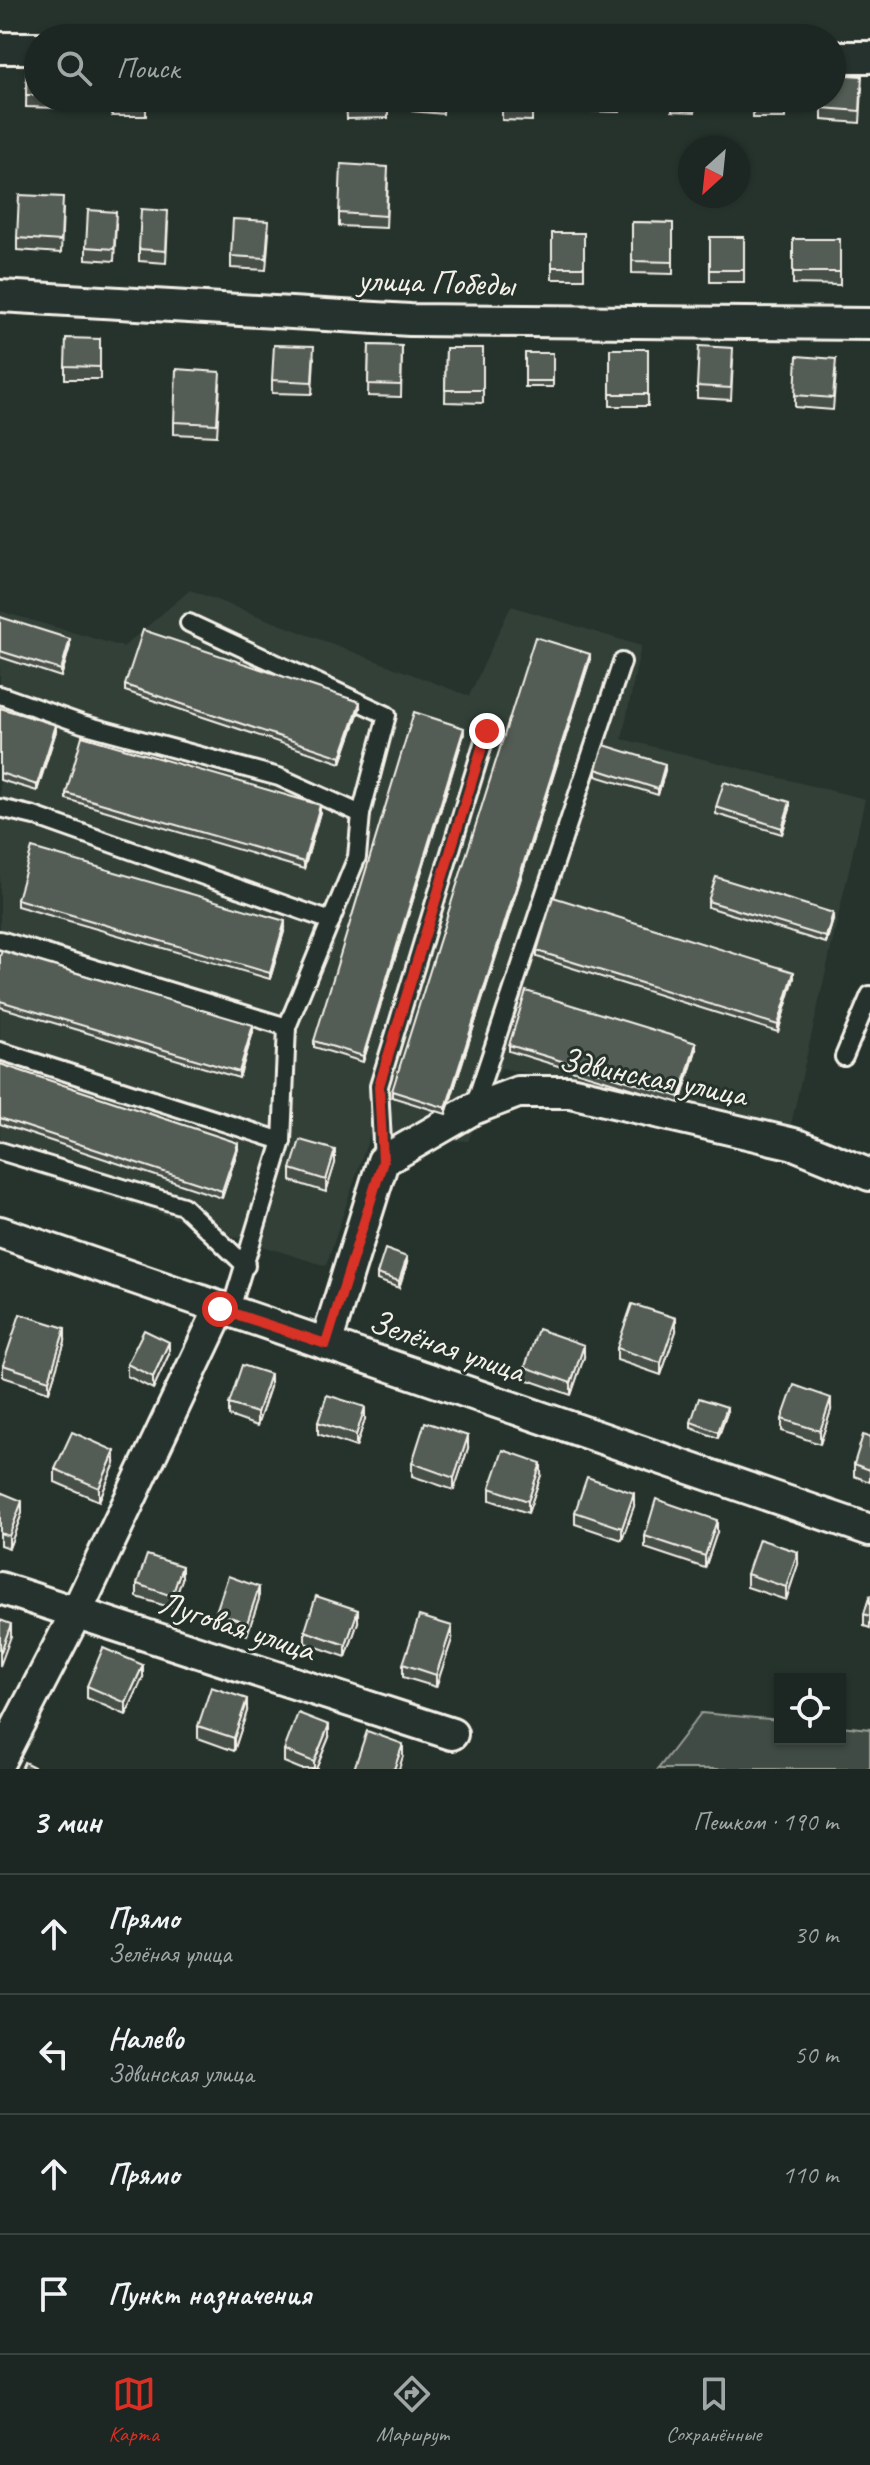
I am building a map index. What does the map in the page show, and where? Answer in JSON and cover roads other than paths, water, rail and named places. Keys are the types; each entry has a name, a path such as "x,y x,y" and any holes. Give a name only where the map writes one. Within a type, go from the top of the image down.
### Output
{"street":[{"path":"0,48 24,48"},
{"path":"846,57 870,57"},
{"name":"улица Победы","path":"0,296 410,320 870,324"},
{"name":"Здвинская улица","path":"383,1161 473,1109 518,1092 570,1092 794,1144 870,1175"},
{"path":"326,1344 383,1161"},
{"name":"Зелёная улица","path":"0,1232 870,1530"},
{"path":"0,1760 225,1311"},
{"name":"Луговая улица","path":"0,1588 452,1734"}],"lane":[{"path":"189,623 387,715 361,814 357,857 287,1027 282,1141 246,1266 225,1311"},
{"path":"473,1109 622,662"},
{"path":"0,695 82,724 279,777 361,814"},
{"path":"383,1161 379,1086 487,731"},
{"path":"0,808 34,816 331,921"},
{"path":"0,940 287,1027"},
{"path":"844,1057 870,995"},
{"path":"0,1051 282,1141"},
{"path":"0,1151 183,1206 246,1266"}]}
